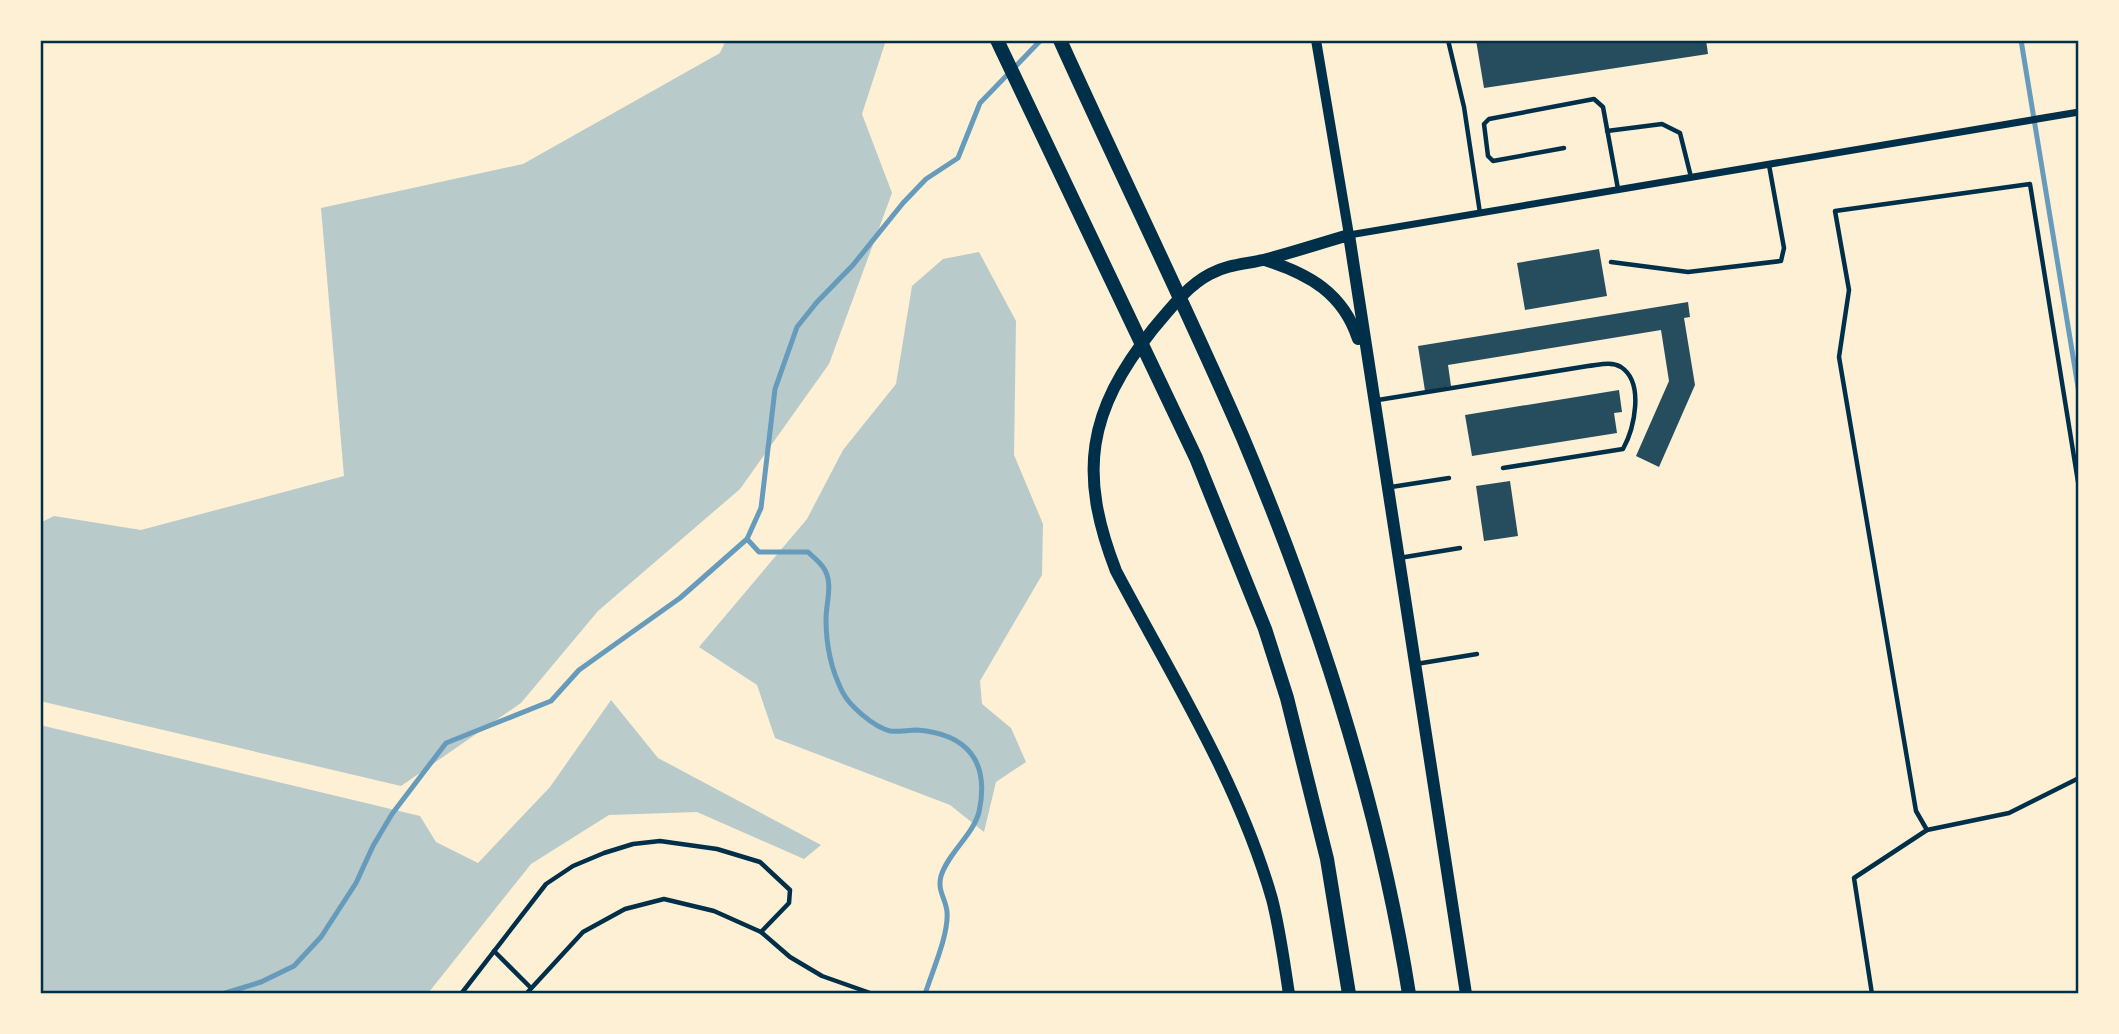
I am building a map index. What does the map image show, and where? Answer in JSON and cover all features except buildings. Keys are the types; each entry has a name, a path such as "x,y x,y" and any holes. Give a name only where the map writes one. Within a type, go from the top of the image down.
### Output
{"highway":[{"path":"997,40 1196,458 1242,570 1287,698 1327,859 1349,994"},
{"path":"1062,40 1078,81 1242,438 1304,595 1339,699 1383,867 1409,994"}],"main road":[{"path":"1289,994 1272,900 1252,840 1228,784 1116,571 1103,537 1092,477 1102,417 1112,388 1129,360 1190,287 1230,266 1264,260 1349,235 1466,994"},
{"path":"1264,260 1309,277 1337,299 1353,324 1368,369"}],"street":[{"path":"1316,40 1349,235 2079,112"}],"lane":[{"path":"1448,40 1464,107 1480,213"},
{"path":"1564,148 1493,161 1488,156 1484,124 1489,119 1594,99 1603,107 1618,190"},
{"path":"1607,131 1662,124 1680,133 1691,177"},
{"path":"1611,262 1688,272 1781,261 1784,248 1769,164"},
{"path":"1927,830 1916,811 1839,357 1849,290 1835,211 2030,184 2079,488"},
{"path":"1373,401 1588,366 1608,364 1622,368 1632,382 1635,402 1623,449 1503,468"},
{"path":"1387,487 1449,478"},
{"path":"1398,558 1460,548"},
{"path":"1415,664 1477,654"},
{"path":"1872,994 1854,878 1927,830 2009,813 2079,778"},
{"path":"461,994 546,884 573,866 633,844 660,841 686,843 746,856 760,862 790,890 789,903 761,932"},
{"path":"525,994 583,932 625,909 664,899 714,911 761,932 790,957 822,976 873,994"},
{"path":"494,951 531,986"}],"shaded area":[{"path":"726,40 886,40 862,114 892,193 829,364 740,489 598,611 521,703 401,786 40,701 40,523 54,516 141,530 344,476 321,208 523,164 720,53"},
{"path":"979,252 1016,321 1014,455 1043,524 1042,575 980,681 982,704 1011,728 1026,762 996,782 984,832 950,805 775,738 757,685 699,647 807,519 843,450 896,384 912,286 943,259"},
{"path":"611,700 658,758 821,845 804,859 697,812 609,815 531,864 429,992 40,994 40,725 420,816 436,842 478,863 550,787"}],"waterway":[{"path":"222,994 261,982 294,966 321,937 356,883 392,814 446,743 551,701 579,670 680,598 747,539 761,508 775,389 797,327 853,265 903,203 926,179 958,158 980,103 1041,40"},
{"path":"2021,40 2079,393"},
{"path":"747,539 759,552 808,552 823,567 829,586 826,619 830,656 842,691 856,709 870,721 890,731 917,730 949,737 971,753 977,765 982,794 979,812 972,828 941,876 940,886 947,921 943,942 925,994"}]}
